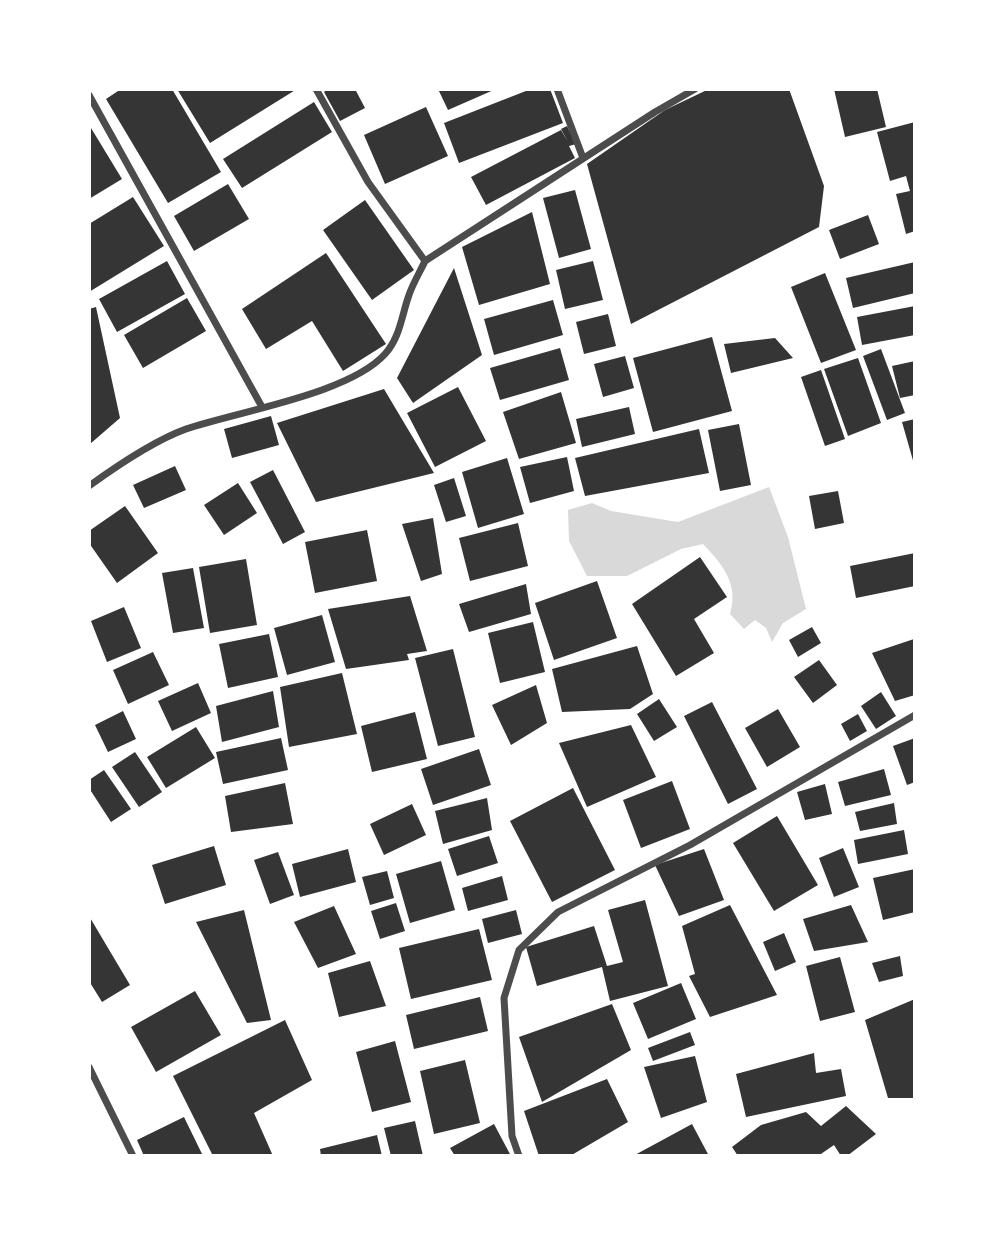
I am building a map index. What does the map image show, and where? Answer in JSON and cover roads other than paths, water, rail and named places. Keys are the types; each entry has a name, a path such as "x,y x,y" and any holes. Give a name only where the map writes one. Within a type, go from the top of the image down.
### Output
{"street":[{"path":"316,89 368,182 425,261"},
{"path":"557,89 583,159"},
{"path":"89,486 112,469 183,430 311,392 367,370 387,353 425,261 695,89"},
{"path":"89,95 262,407"},
{"path":"519,1156 512,1136 504,998 519,950 558,912 690,845 915,715"},
{"path":"89,1067 133,1156"}]}
